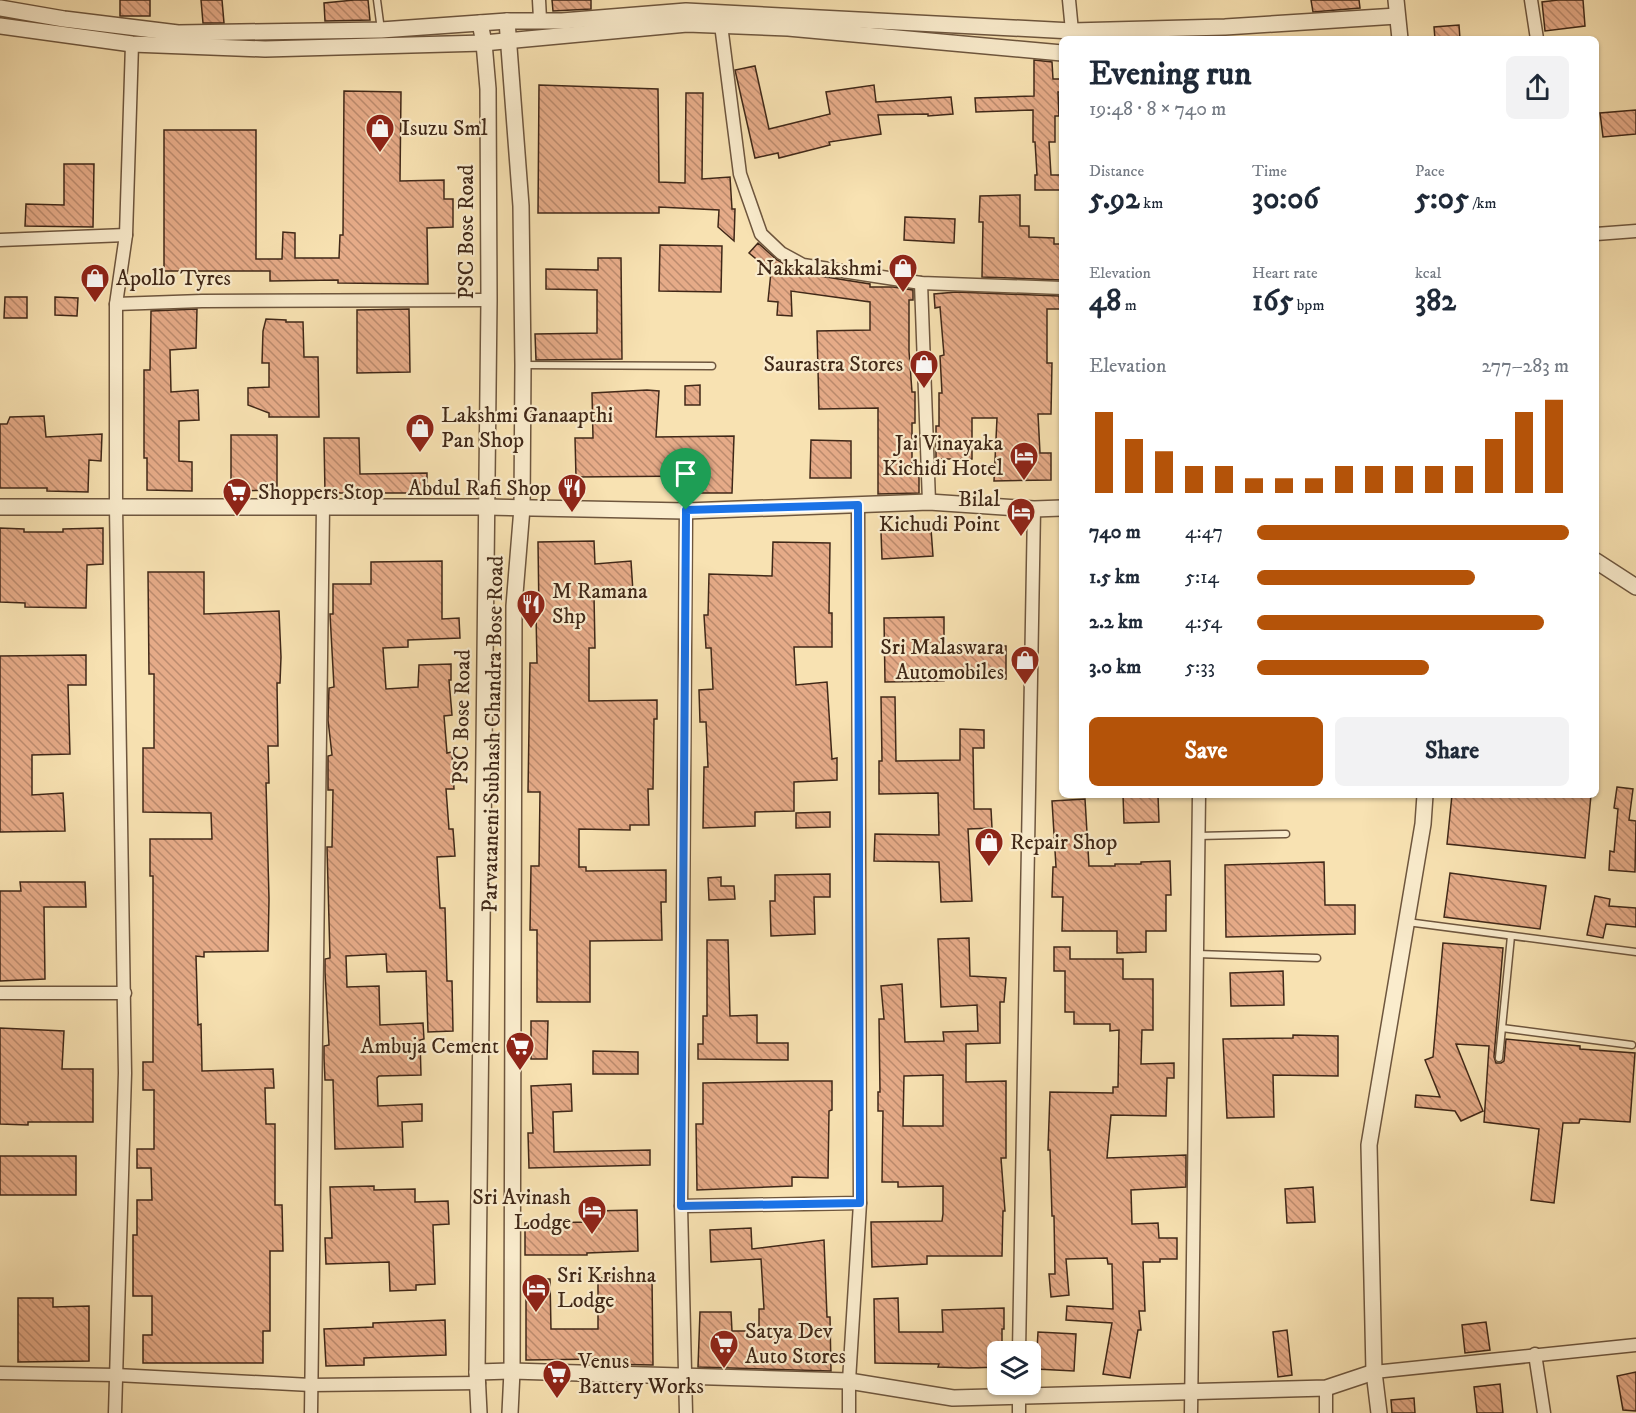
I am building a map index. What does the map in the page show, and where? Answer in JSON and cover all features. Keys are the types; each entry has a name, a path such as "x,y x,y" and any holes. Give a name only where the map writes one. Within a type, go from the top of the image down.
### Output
{"street":[{"path":"539,0 540,20"},
{"path":"1069,0 1072,31"},
{"path":"1531,0 1537,36"},
{"path":"0,26 132,44 265,49 382,38 480,23 562,21 685,5 720,19 788,28 1059,53"},
{"path":"0,8 64,19 178,33 484,43 720,19 1072,31 1225,27 1396,8 1399,36"},
{"path":"720,19 740,174 761,234 781,253 803,265 921,283 1059,288"},
{"name":"Parvataneni Subhash Chandra Bose Road","path":"507,21 521,206 523,365 522,508 514,606 510,1413"},
{"name":"PSC Bose Road","path":"479,1413 489,300 488,89 480,23"},
{"path":"115,1413 125,1073 116,507 116,304 126,235 132,44"},
{"path":"1599,234 1636,231"},
{"path":"0,240 126,235"},
{"path":"921,283 929,502"},
{"path":"116,304 202,301 489,300"},
{"path":"0,507 487,507 686,510 929,502 1034,509 1059,508"},
{"path":"849,1413 860,1203 858,505"},
{"path":"311,1413 323,507"},
{"path":"1019,1341 1034,509"},
{"path":"686,510 681,1206 686,1413"},
{"path":"1599,563 1636,587"},
{"path":"1191,1413 1199,798"},
{"path":"1379,1413 1374,1372 1369,1145 1423,824 1425,798"},
{"path":"0,993 125,993"},
{"path":"681,1206 860,1203"},
{"path":"1041,1390 1326,1388 1374,1372 1636,1345"},
{"path":"1535,1354 1544,1413"},
{"path":"0,1373 116,1375 311,1385 478,1378 512,1371 849,1381 953,1398 987,1394"},
{"path":"1326,1388 1326,1413"},
{"path":"1018,1395 1019,1413"}],"lane":[{"path":"377,0 382,38"},
{"path":"523,365 712,366"},
{"path":"1197,836 1286,834"},
{"path":"1406,922 1636,952"},
{"path":"1499,1058 1511,936"},
{"path":"1196,954 1317,958"},
{"path":"1502,1028 1632,1045"}],"building":[{"path":"120,0 150,0 150,16 120,16"},
{"path":"201,0 222,0 224,23 203,23"},
{"path":"368,0 370,20 325,21 324,3"},
{"path":"552,0 591,0 591,9 553,11"},
{"path":"1311,0 1359,0 1360,8 1313,12"},
{"path":"1583,0 1585,26 1545,31 1542,2"},
{"path":"1459,25 1460,36 1435,36 1434,27"},
{"path":"1034,60 1052,62 1053,79 1059,79 1059,116 1055,116 1055,142 1049,142 1051,175 1059,175 1059,190 1035,190 1035,175 1037,175 1035,142 1033,142 1033,110 976,112 975,98 1034,96"},
{"path":"755,66 769,129 830,114 826,92 874,85 876,102 951,97 953,114 878,115 881,134 829,142 830,145 779,158 778,153 755,158 735,70"},
{"path":"539,85 658,89 659,182 685,183 686,93 703,93 702,179 730,177 732,209 735,209 734,241 718,227 719,210 659,207 659,213 538,213"},
{"path":"344,91 401,92 400,181 444,180 444,199 453,199 453,227 427,228 428,284 338,283 338,280 270,281 270,271 164,271 164,130 256,130 256,259 282,259 283,232 295,233 295,258 339,258 340,235 343,235"},
{"path":"1636,110 1636,134 1603,137 1600,113"},
{"path":"64,164 94,164 93,227 25,226 26,204 64,205"},
{"path":"1020,195 1020,226 1029,226 1029,237 1054,238 1054,244 1059,244 1059,280 982,277 983,222 979,222 980,196"},
{"path":"905,217 955,219 954,243 904,240"},
{"path":"758,243 777,260 801,273 870,284 870,287 913,290 913,300 909,300 909,351 912,392 915,392 912,464 919,464 919,493 878,494 878,408 819,409 817,331 870,330 870,302 791,291 792,316 777,315 778,302 768,301 771,272 759,265 761,263 749,253"},
{"path":"660,245 722,246 721,292 659,291"},
{"path":"598,258 621,258 622,359 536,360 535,334 597,333 597,290 546,289 546,269 598,270"},
{"path":"956,292 1059,296 1059,309 1047,309 1047,363 1052,363 1051,414 1038,414 1040,453 1051,453 1051,480 994,481 997,418 972,418 972,459 936,459 939,393 942,393 940,356 944,355 940,307 935,308 934,294"},
{"path":"5,297 27,297 27,318 4,318"},
{"path":"55,297 78,298 77,316 55,315"},
{"path":"197,309 196,348 170,350 171,392 198,390 199,420 179,421 179,461 192,462 192,491 147,490 147,458 144,458 144,370 150,370 151,311"},
{"path":"409,309 410,372 357,373 357,310"},
{"path":"266,319 303,322 304,357 318,357 319,417 269,417 269,413 248,405 248,388 269,387 269,363 262,363 263,331"},
{"path":"700,385 700,405 685,405 685,386"},
{"path":"659,391 656,437 734,436 732,493 693,493 694,476 576,477 575,438 593,438 592,393"},
{"path":"44,416 46,437 102,434 101,461 89,460 88,492 47,491 47,488 0,488 0,424 7,424 10,417"},
{"path":"231,435 277,435 277,490 231,491"},
{"path":"324,438 359,438 360,474 427,473 427,493 325,493"},
{"path":"811,440 851,441 851,478 810,478"},
{"path":"0,528 24,529 24,532 63,532 63,529 103,528 103,564 87,565 86,608 25,607 25,603 0,602"},
{"path":"931,529 933,556 882,559 881,532"},
{"path":"594,541 595,564 631,561 633,592 594,595 595,648 589,648 589,701 657,700 657,719 654,719 653,789 648,789 649,825 630,825 630,830 579,829 579,867 586,867 586,871 666,870 666,902 661,902 662,940 590,941 590,1002 537,1002 537,930 530,930 531,866 539,866 540,792 528,792 530,663 537,663 536,614 539,614 538,542"},
{"path":"773,542 830,543 829,613 832,613 832,647 794,647 796,685 827,682 832,759 837,758 837,780 794,782 794,811 755,812 755,826 703,828 704,767 708,767 706,722 700,722 699,690 713,689 711,648 706,648 704,615 708,615 709,574 772,576"},
{"path":"442,561 442,619 459,618 460,638 408,640 408,647 383,648 386,689 418,687 419,665 451,664 451,680 449,680 452,715 444,716 447,753 452,752 454,789 446,789 449,829 453,829 455,856 437,857 440,908 445,908 447,981 452,981 453,1031 428,1032 426,971 387,972 386,954 346,956 347,987 379,986 380,1025 423,1023 424,1039 420,1040 421,1075 379,1076 377,1078 378,1106 422,1104 422,1121 402,1122 403,1147 335,1149 333,1080 325,1080 324,1058 324,1046 329,1045 325,959 330,958 327,847 332,847 333,790 328,790 328,756 332,755 328,720 329,688 334,687 330,614 333,614 333,584 371,584 371,562"},
{"path":"148,572 204,572 204,614 279,611 281,657 280,683 277,683 278,746 268,746 269,783 266,783 268,951 204,952 204,957 196,956 202,1071 273,1069 274,1088 265,1088 266,1124 275,1124 275,1205 282,1205 283,1251 270,1251 270,1331 263,1331 263,1363 143,1363 143,1335 152,1335 152,1296 133,1296 133,1235 137,1235 137,1200 152,1200 151,1168 137,1168 137,1149 154,1149 154,1090 143,1090 143,1062 153,1062 153,876 150,876 150,839 212,839 211,813 143,812 143,748 154,748 154,674 149,674"},
{"path":"944,617 944,646 1006,646 1006,679 944,678 944,681 885,682 884,618"},
{"path":"86,655 86,685 68,685 70,754 32,755 32,795 63,793 65,831 0,832 0,656"},
{"path":"881,697 895,697 896,761 960,760 960,729 984,730 984,748 973,748 974,809 991,809 992,828 968,829 972,901 941,902 939,862 874,861 875,834 939,835 938,793 879,794 879,761 882,761"},
{"path":"1617,787 1633,789 1629,820 1636,821 1635,872 1609,870 1610,851 1614,852 1618,809 1614,808"},
{"path":"1123,798 1158,798 1159,822 1124,823"},
{"path":"1452,798 1591,798 1585,858 1447,844"},
{"path":"1085,799 1089,866 1170,861 1171,895 1166,895 1166,931 1146,931 1146,952 1117,953 1117,931 1062,931 1063,897 1052,897 1053,867 1056,867 1052,801"},
{"path":"830,812 830,827 796,828 796,813"},
{"path":"1324,862 1325,905 1355,905 1355,934 1226,937 1225,865"},
{"path":"1450,873 1546,886 1540,929 1444,917"},
{"path":"830,874 830,897 814,897 815,934 771,936 770,901 775,901 775,875"},
{"path":"721,877 721,886 734,886 735,899 709,900 708,878"},
{"path":"20,882 85,882 86,907 44,907 45,979 0,981 0,891 21,891"},
{"path":"1595,896 1610,899 1609,906 1636,908 1636,927 1606,924 1603,938 1587,935"},
{"path":"969,938 970,976 1006,978 1004,1002 1000,1002 1000,1043 966,1044 966,1082 1006,1081 1006,1158 1001,1158 1005,1211 1003,1211 1002,1256 927,1256 927,1264 872,1267 871,1222 942,1221 943,1186 898,1187 898,1182 882,1182 883,1111 878,1111 879,1019 884,1019 881,986 902,984 905,1042 944,1041 943,1032 978,1031 977,1005 941,1007 938,939","holes":["943,1075 943,1126 903,1126 904,1076"]},
{"path":"707,940 728,940 730,1016 757,1015 757,1043 788,1043 788,1060 698,1059 698,1044 703,1044 703,1016 707,1016"},
{"path":"1443,943 1503,948 1494,1057 1496,1063 1504,1061 1506,1039 1580,1046 1580,1049 1635,1053 1630,1122 1580,1119 1579,1123 1563,1123 1554,1203 1531,1200 1539,1129 1484,1122 1489,1046 1456,1044 1483,1111 1461,1121 1455,1111 1415,1107 1416,1095 1440,1097 1425,1060 1433,1057"},
{"path":"1054,947 1070,947 1070,959 1123,959 1123,979 1153,979 1153,1030 1142,1030 1141,1064 1174,1063 1174,1078 1167,1078 1166,1116 1111,1115 1107,1158 1186,1155 1186,1187 1131,1190 1132,1224 1158,1223 1159,1238 1177,1238 1177,1259 1143,1262 1145,1311 1139,1311 1141,1330 1138,1330 1130,1378 1103,1374 1112,1323 1066,1320 1067,1306 1113,1309 1112,1264 1108,1264 1107,1258 1066,1259 1069,1295 1051,1297 1049,1274 1055,1274 1054,1216 1052,1216 1050,1150 1048,1150 1050,1092 1113,1093 1113,1087 1118,1087 1119,1030 1110,1031 1110,1024 1074,1024 1074,1012 1065,1012 1065,971 1054,971"},
{"path":"1283,971 1284,1005 1231,1006 1230,973"},
{"path":"531,1021 548,1021 547,1059 531,1059"},
{"path":"0,1028 64,1031 62,1069 93,1069 93,1122 0,1124"},
{"path":"1293,1035 1338,1036 1338,1076 1273,1075 1274,1117 1227,1118 1223,1039 1293,1038"},
{"path":"593,1051 638,1052 638,1074 593,1074"},
{"path":"832,1081 828,1178 792,1177 792,1186 697,1190 696,1124 703,1124 703,1083"},
{"path":"571,1084 572,1111 553,1112 554,1152 650,1150 650,1165 529,1168 528,1133 533,1133 531,1086"},
{"path":"0,1156 76,1156 76,1195 0,1195"},
{"path":"374,1186 374,1190 415,1189 415,1202 448,1201 449,1224 433,1225 435,1284 416,1285 416,1290 390,1291 389,1262 326,1264 325,1238 332,1238 330,1187"},
{"path":"1313,1187 1315,1222 1287,1223 1285,1189"},
{"path":"637,1210 638,1251 587,1253 587,1255 525,1255 525,1223 594,1222 594,1211"},
{"path":"751,1228 752,1249 824,1240 827,1317 830,1317 831,1371 698,1367 700,1312 731,1312 732,1331 759,1331 759,1309 764,1309 761,1259 711,1262 710,1230"},
{"path":"652,1277 653,1365 601,1364 601,1359 526,1360 526,1279 550,1279 551,1329 598,1329 598,1278"},
{"path":"18,1298 53,1298 53,1307 89,1306 89,1361 18,1362"},
{"path":"898,1298 899,1332 943,1332 942,1310 1004,1308 1002,1341 987,1341 987,1367 875,1363 874,1299"},
{"path":"445,1320 446,1355 364,1358 364,1365 326,1366 324,1329 373,1327 373,1323"},
{"path":"1486,1322 1490,1350 1465,1353 1462,1325"},
{"path":"1287,1330 1292,1375 1278,1377 1273,1332"},
{"path":"1038,1332 1076,1334 1074,1371 1041,1369 1041,1341 1038,1341"},
{"path":"1636,1372 1636,1411 1623,1410 1617,1376"},
{"path":"1500,1384 1503,1413 1477,1413 1474,1387"},
{"path":"1414,1398 1415,1413 1392,1413 1391,1400"}],"place":[{"name":"Isuzu Sml","path":"380,154"},
{"name":"Nakkalakshmi","path":"903,294"},
{"name":"Apollo Tyres","path":"95,304"},
{"name":"Saurastra Stores","path":"924,390"},
{"name":"Lakshmi Ganaapthi Pan Shop","path":"420,454"},
{"name":"Jai Vinayaka Kichidi Hotel","path":"1024,482"},
{"name":"Abdul Rafi Shop","path":"572,514"},
{"name":"Shoppers Stop","path":"237,518"},
{"name":"Bilal Kichudi Point","path":"1021,538"},
{"name":"M Ramana Shp","path":"531,630"},
{"name":"Sri Malaswara Automobiles","path":"1025,686"},
{"name":"Repair Shop","path":"989,868"},
{"name":"Ambuja Cement","path":"520,1072"},
{"name":"Sri Avinash Lodge","path":"592,1236"},
{"name":"Sri Krishna Lodge","path":"536,1314"},
{"name":"Satya Dev Auto Stores","path":"724,1370"},
{"name":"Venus Battery Works","path":"557,1400"}],"route":[{"path":"858,505 860,1203 681,1206 686,510 858,505"}]}
